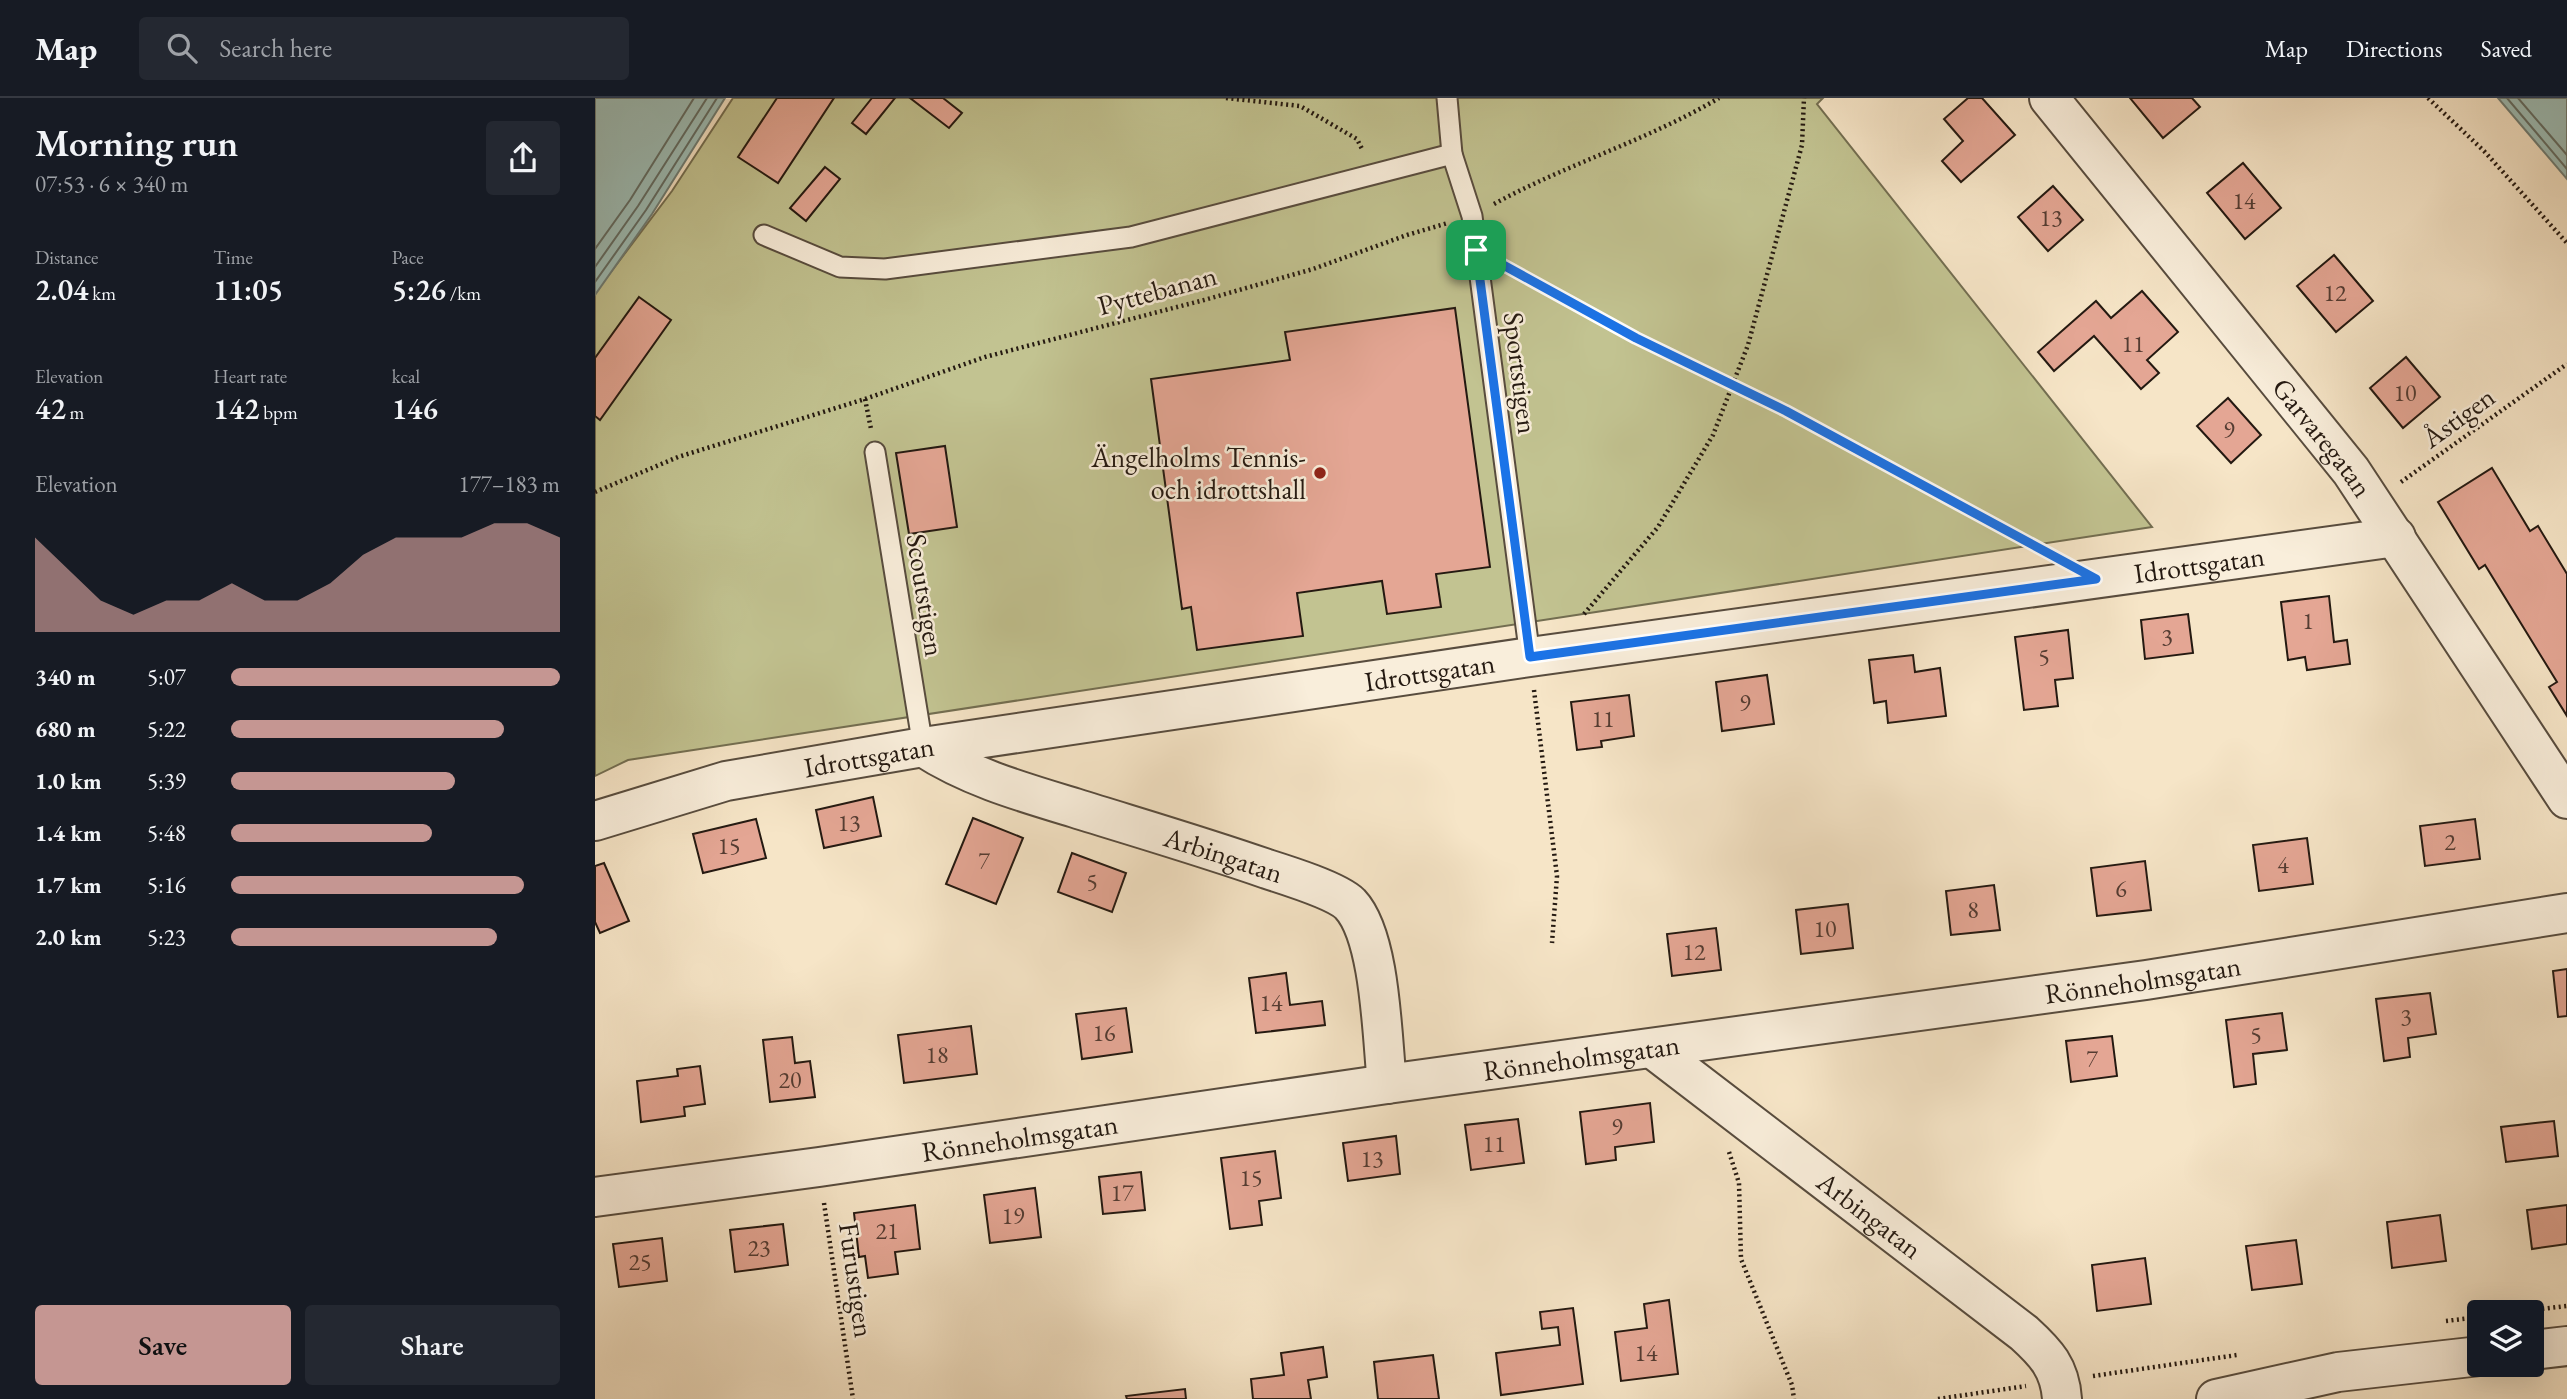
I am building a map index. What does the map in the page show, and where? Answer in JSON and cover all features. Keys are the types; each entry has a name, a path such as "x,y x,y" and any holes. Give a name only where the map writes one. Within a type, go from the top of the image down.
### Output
{"street":[{"name":"Garvaregatan","path":"2049,98 2351,471 2567,799"},
{"name":"Idrottsgatan","path":"595,821 726,781 923,747 1539,655 2396,537"},
{"name":"Arbingatan","path":"923,747 943,761 1002,786 1251,863 1312,884 1349,903 1367,933 1387,1084"},
{"name":"Rönneholmsgatan","path":"595,1197 2146,979 2567,913"},
{"name":"Arbingatan","path":"1653,1049 2024,1333 2046,1354 2061,1381 2062,1399"},
{"path":"2544,1349 2567,1346"},
{"path":"2200,1399 2214,1399 2338,1372 2467,1357"},
{"path":"2283,1399 2338,1372"}],"lane":[{"name":"Sportstigen","path":"1447,98 1453,154 1472,216 1539,655"},
{"path":"764,235 840,267 885,269 1131,237 1453,154"},
{"name":"Scoutstigen","path":"875,452 923,747"}],"path":[{"path":"1226,98 1300,106 1357,139 1373,174"},
{"name":"Pyttebanan","path":"595,492 678,457 865,399 985,357 1289,276 1407,234 1472,216 1521,189 1608,152 1719,98"},
{"path":"1552,943 1557,876 1539,655 1658,527 1713,435 1748,345 1802,145 1804,98"},
{"path":"2428,98 2484,151 2567,243"},
{"path":"1476,250 1636,338 1786,411 2096,579"},
{"name":"Åstigen","path":"2371,501 2427,466 2567,364"},
{"path":"1728,1149 1739,1183 1741,1259 1792,1385 1794,1399"},
{"name":"Furustigen","path":"819,1167 853,1399"},
{"path":"2544,1309 2567,1307"}],"green space":[{"path":"733,98 1823,98 1817,104 2152,527 628,760 595,776 595,293 672,191"}],"water":[{"path":"595,98 725,98 652,214 595,295"},
{"path":"2498,98 2567,98 2567,179"}],"building":[{"path":"777,98 834,98 778,183 738,157"},
{"path":"872,98 895,98 866,134 852,123"},
{"path":"910,98 943,98 962,113 949,128"},
{"path":"1968,98 1982,98 2015,135 1961,182 1942,161 1963,141 1944,119"},
{"path":"2130,98 2192,98 2200,107 2163,138"},
{"path":"2243,163 2281,208 2245,239 2207,193"},
{"path":"825,167 840,179 806,221 790,208"},
{"path":"2053,186 2083,220 2048,251 2018,217"},
{"path":"2334,255 2373,301 2336,332 2297,286"},
{"path":"2142,291 2178,332 2147,360 2159,373 2141,389 2094,336 2054,371 2038,352 2096,301 2111,318"},
{"path":"639,297 671,320 600,420 595,416 595,358"},
{"name":"Ängelholms Tennis- och idrottshall","path":"1455,308 1490,567 1436,574 1441,607 1387,614 1382,581 1297,593 1303,636 1197,650 1191,607 1182,609 1151,379 1290,360 1285,332"},
{"path":"2406,357 2440,397 2403,428 2370,388"},
{"path":"2228,398 2261,435 2231,463 2197,426"},
{"path":"945,446 957,527 909,534 896,453"},
{"path":"2492,468 2530,531 2538,526 2567,574 2567,716 2549,687 2557,682 2485,565 2479,569 2438,502"},
{"path":"2329,596 2334,642 2347,640 2350,664 2307,670 2305,657 2288,660 2281,602"},
{"path":"2188,614 2193,653 2145,659 2141,620"},
{"path":"2068,630 2073,678 2055,680 2058,706 2024,710 2015,637"},
{"path":"1913,655 1915,672 1940,668 1946,716 1888,723 1886,701 1874,703 1869,660"},
{"path":"1767,675 1774,724 1722,731 1716,682"},
{"path":"1629,695 1634,736 1601,741 1602,747 1577,750 1571,702"},
{"path":"873,797 881,836 824,848 816,810"},
{"path":"973,818 1023,838 996,904 946,884"},
{"path":"756,819 766,858 703,873 693,834"},
{"path":"2475,819 2480,859 2425,866 2420,826"},
{"path":"2307,838 2313,884 2259,891 2253,845"},
{"path":"1072,853 1126,873 1112,912 1058,892"},
{"path":"2145,861 2151,910 2097,916 2091,868"},
{"path":"604,863 629,921 600,933 595,922 595,866"},
{"path":"1994,885 2000,930 1951,935 1946,891"},
{"path":"1848,904 1853,948 1801,954 1796,910"},
{"path":"1716,928 1721,970 1672,976 1667,934"},
{"path":"2567,969 2567,1016 2558,1017 2553,971"},
{"path":"1286,973 1290,1005 1322,1001 1325,1025 1256,1033 1249,978"},
{"path":"2430,993 2436,1034 2408,1038 2410,1057 2384,1061 2376,999"},
{"path":"1126,1008 1132,1052 1082,1059 1076,1014"},
{"path":"2282,1013 2287,1050 2253,1054 2256,1084 2234,1087 2226,1020"},
{"path":"971,1026 977,1074 904,1083 898,1035"},
{"path":"2112,1036 2117,1076 2071,1082 2066,1041"},
{"path":"792,1037 795,1063 810,1061 815,1097 770,1102 763,1040"},
{"path":"700,1066 705,1104 684,1107 685,1116 641,1122 637,1081 678,1076 677,1069"},
{"path":"1650,1103 1654,1142 1615,1147 1616,1160 1586,1164 1580,1112"},
{"path":"1518,1119 1524,1163 1471,1170 1465,1125"},
{"path":"2554,1121 2558,1156 2506,1162 2501,1127"},
{"path":"1396,1136 1400,1174 1348,1181 1343,1143"},
{"path":"1275,1151 1281,1198 1259,1201 1262,1225 1230,1229 1221,1158"},
{"path":"1141,1172 1145,1210 1103,1214 1099,1177"},
{"path":"1035,1188 1041,1237 990,1243 984,1195"},
{"path":"915,1205 920,1249 895,1252 898,1274 868,1278 865,1256 859,1257 854,1213"},
{"path":"2567,1205 2567,1244 2532,1249 2527,1210"},
{"path":"2440,1215 2446,1261 2392,1268 2387,1222"},
{"path":"783,1224 788,1265 735,1272 730,1230"},
{"path":"662,1238 667,1281 619,1287 613,1244"},
{"path":"2296,1240 2302,1284 2252,1290 2246,1246"},
{"path":"2145,1258 2151,1304 2097,1311 2092,1265"},
{"path":"1669,1300 1678,1374 1621,1381 1615,1332 1647,1328 1644,1304"},
{"path":"1573,1308 1583,1384 1501,1395 1496,1353 1560,1345 1558,1327 1542,1329 1540,1312"},
{"path":"1323,1347 1327,1377 1308,1380 1311,1399 1253,1399 1251,1379 1284,1375 1281,1353"},
{"path":"1433,1355 1439,1399 1378,1399 1374,1362"},
{"path":"1185,1389 1186,1399 1127,1399 1126,1396"}],"place":[{"name":"Ängelholms Tennis- och idrottshall","path":"1320,473"}],"route":[{"path":"1476,250 1636,338 1786,411 2096,579 1530,657 1476,250"}]}
